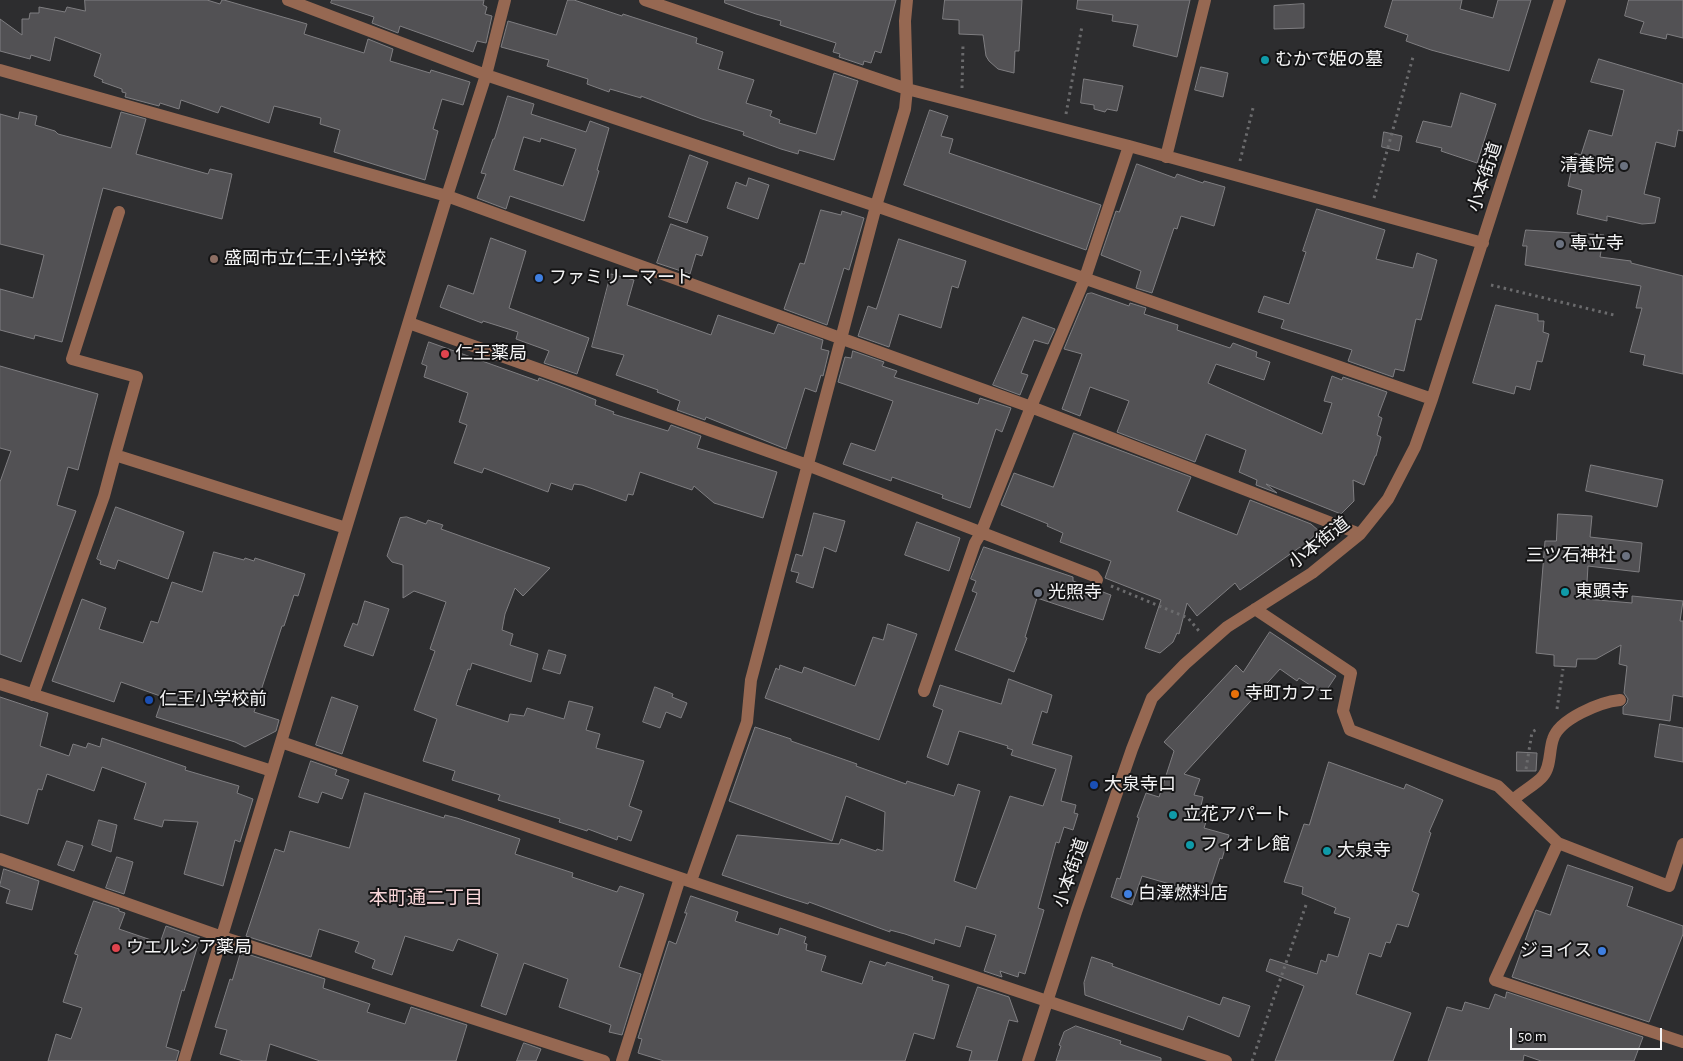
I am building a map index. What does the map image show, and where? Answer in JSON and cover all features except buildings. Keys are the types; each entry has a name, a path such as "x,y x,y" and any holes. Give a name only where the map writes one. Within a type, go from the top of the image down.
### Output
{"street":[{"path":"288,0 486,75 876,206 1432,398"},
{"path":"184,1061 447,196 486,75 505,0"},
{"path":"645,0 907,89 1129,146 1483,243"},
{"path":"622,1061 685,880 747,722 751,680 876,206 905,109 907,89 907,0"},
{"path":"1166,157 1205,0"},
{"name":"小本街道","path":"1028,1061 1132,749 1152,698 1205,645 1227,627 1312,573 1360,534 1388,499 1415,447 1483,243 1560,0"},
{"path":"0,70 447,196 1031,407 1360,534"},
{"path":"924,691 975,544 1085,278 1129,146"},
{"path":"33,695 104,496 137,377 72,358 119,212"},
{"path":"409,323 807,465 1094,576 1097,580"},
{"path":"115,455 346,528"},
{"path":"1255,609 1351,673 1344,711 1350,730 1498,786 1558,843 1669,886 1683,844"},
{"path":"0,684 272,771"},
{"path":"1513,800 1544,776 1552,741 1559,728 1577,716 1611,701 1620,700"},
{"path":"281,742 685,880 1226,1061"},
{"path":"1558,843 1495,980 1683,1042"},
{"path":"0,859 222,937 604,1061"}],"path":[{"path":"1063,129 1082,26"},
{"path":"962,103 963,44"},
{"path":"1370,213 1413,57"},
{"path":"1236,176 1254,108"},
{"path":"1491,285 1614,315"},
{"path":"1097,580 1188,618 1198,631"},
{"path":"1252,1061 1306,905"}],"place":[{"name":"むかで姫の墓","path":"1265,60"},
{"name":"清養院","path":"1624,166"},
{"name":"専立寺","path":"1560,244"},
{"name":"盛岡市立仁王小学校","path":"214,259"},
{"name":"ファミリーマート","path":"539,278"},
{"name":"仁王薬局","path":"445,354"},
{"name":"三ツ石神社","path":"1626,556"},
{"name":"東顕寺","path":"1565,592"},
{"name":"光照寺","path":"1038,593"},
{"name":"寺町カフェ","path":"1235,694"},
{"name":"仁王小学校前","path":"149,700"},
{"name":"大泉寺口","path":"1094,785"},
{"name":"立花アパート","path":"1173,815"},
{"name":"フィオレ館","path":"1190,845"},
{"name":"大泉寺","path":"1327,851"},
{"name":"白澤燃料店","path":"1128,894"},
{"name":"ウエルシア薬局","path":"116,948"},
{"name":"ジョイス","path":"1602,951"}],"district":[{"name":"本町通二丁目","path":"426,898"}]}
